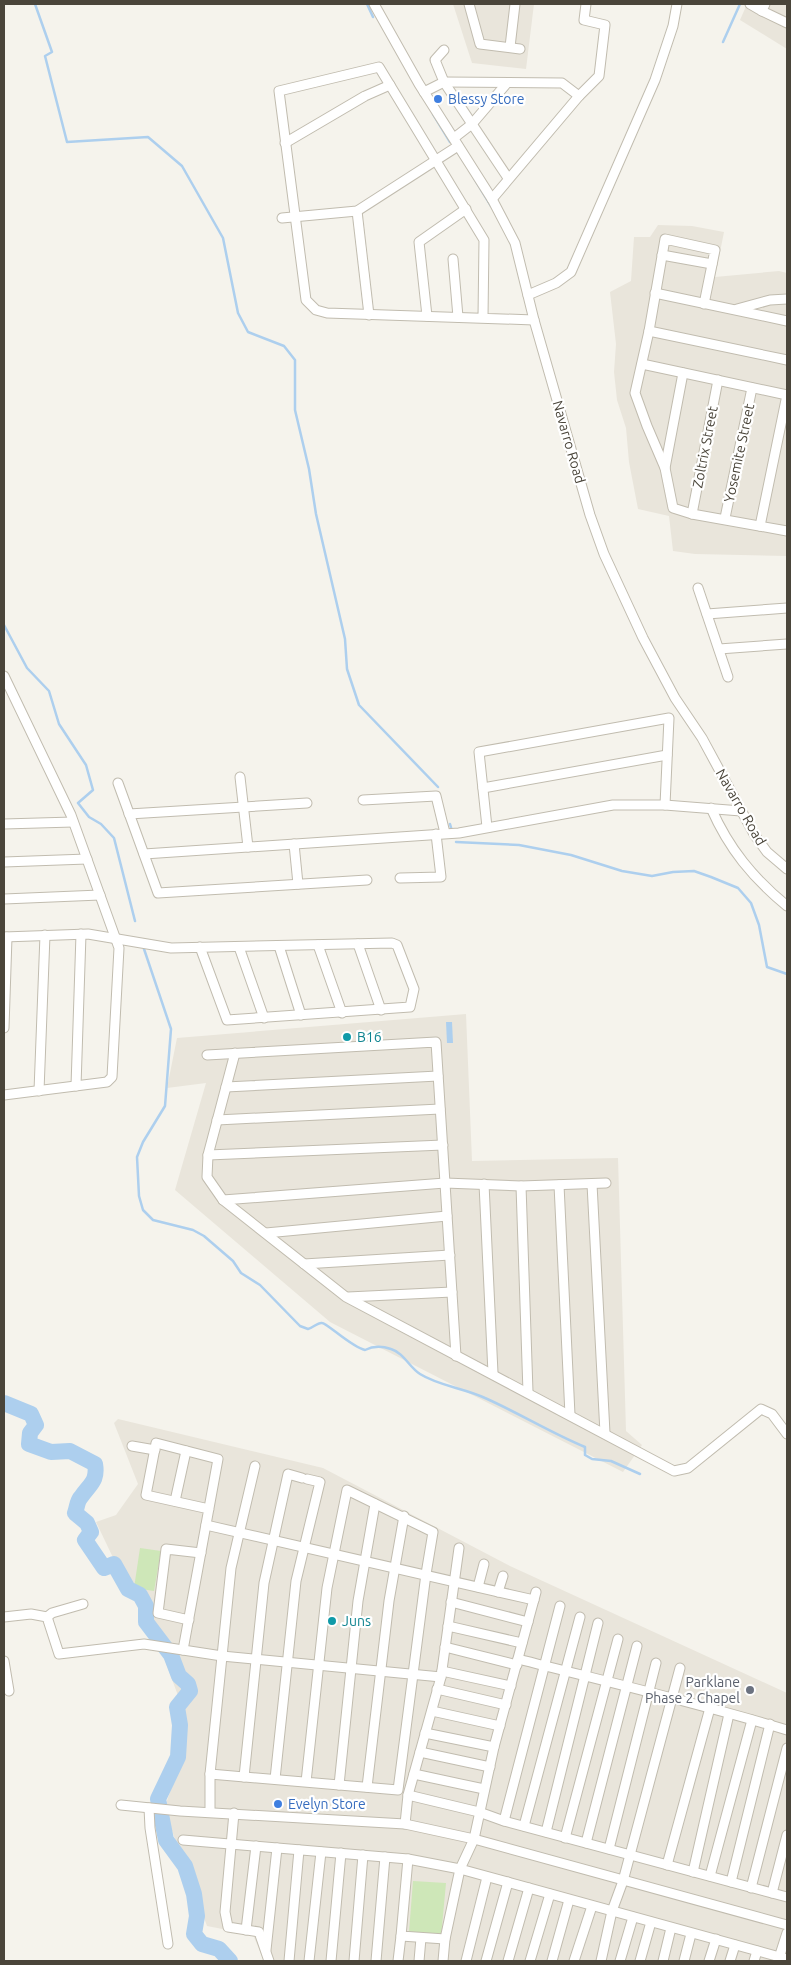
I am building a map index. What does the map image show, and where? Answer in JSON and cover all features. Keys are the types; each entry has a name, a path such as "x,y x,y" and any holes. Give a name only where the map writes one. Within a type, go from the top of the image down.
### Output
{"street":[{"name":"Navarro Road","path":"374,4 424,92 492,198 515,243 534,320 590,515 604,554 643,638 674,698 702,738 741,810 767,852 787,869"},
{"path":"469,4 480,44 520,49"},
{"path":"510,47 515,4"},
{"path":"492,198 578,96 599,76 606,25 584,20 586,4"},
{"path":"528,295 556,283 571,272 654,80 674,26 677,4"},
{"path":"750,4 763,7 786,21"},
{"path":"444,50 435,60 444,82 508,178"},
{"path":"483,318 484,240 379,67 279,91 306,300 316,310 327,313 534,320"},
{"path":"424,92 444,82 562,83 578,96"},
{"path":"282,218 356,211 436,160 456,142 507,83"},
{"path":"285,143 365,96 390,85"},
{"path":"427,316 419,242 466,210"},
{"path":"356,211 370,314"},
{"path":"704,304 715,250 665,239 649,331 635,393 646,426 665,468 673,508 692,514 725,518 787,531"},
{"path":"662,254 712,264"},
{"path":"453,259 458,317"},
{"path":"655,293 787,321"},
{"path":"734,310 770,300 787,299"},
{"path":"649,331 787,360"},
{"path":"642,364 787,395 760,526"},
{"path":"665,468 683,373"},
{"name":"Zoltrix Street","path":"692,514 718,380"},
{"name":"Yosemite Street","path":"725,518 752,388"},
{"path":"698,588 728,677"},
{"path":"707,614 787,608"},
{"path":"719,649 787,644"},
{"path":"4,676 74,822 119,948 112,1077 107,1082 4,1095"},
{"path":"487,827 479,752 669,718 664,805"},
{"path":"483,788 667,755"},
{"path":"240,777 248,847"},
{"path":"118,783 158,893 367,880"},
{"path":"363,800 436,796 441,834 440,877 400,878"},
{"path":"129,814 307,804"},
{"path":"144,854 441,834 606,806 664,805 741,810"},
{"path":"711,808 738,859 768,890 787,906"},
{"path":"4,824 74,822"},
{"path":"294,844 298,884"},
{"path":"4,862 87,859"},
{"path":"4,899 100,895"},
{"path":"76,1086 82,934"},
{"path":"4,1028 6,937 82,934 107,936 171,948 200,947 239,947 392,943 398,945 414,989 410,1007 227,1020 200,947"},
{"path":"39,1091 45,935"},
{"path":"358,944 381,1010"},
{"path":"318,945 342,1012"},
{"path":"279,946 301,1015"},
{"path":"239,947 264,1018"},
{"path":"207,1055 436,1042 456,1356"},
{"path":"235,1053 208,1155 207,1177 223,1200 346,1297 456,1356 493,1373 674,1471 688,1468 761,1409 772,1414 787,1434"},
{"path":"226,1087 438,1076"},
{"path":"217,1120 440,1109"},
{"path":"208,1155 443,1145"},
{"path":"223,1200 445,1183 521,1186 606,1183"},
{"path":"484,1184 493,1373"},
{"path":"592,1184 605,1433"},
{"path":"559,1185 570,1415"},
{"path":"521,1186 528,1392"},
{"path":"266,1234 447,1216"},
{"path":"304,1264 450,1255"},
{"path":"346,1297 452,1292"},
{"path":"184,1650 218,1459 156,1443 146,1495 209,1509"},
{"path":"132,1446 155,1450"},
{"path":"175,1501 186,1451"},
{"path":"210,1812 210,1774 231,1568 255,1466"},
{"path":"244,1777 264,1583 288,1474 320,1482 296,1581 275,1779"},
{"path":"210,1774 398,1790 433,1532 404,1516 347,1490 327,1588 306,1782"},
{"path":"339,1785 365,1561 376,1504"},
{"path":"367,1787 389,1601 404,1516"},
{"path":"206,1525 453,1580 498,1592 535,1596 494,1747 474,1839 460,1869 444,1939 443,1961"},
{"path":"405,1824 408,1795 441,1674 459,1548"},
{"path":"189,1620 158,1613 166,1549 202,1553"},
{"path":"478,1587 484,1564"},
{"path":"498,1592 503,1576"},
{"path":"451,1602 528,1622"},
{"path":"47,1617 52,1612 83,1604"},
{"path":"504,1821 560,1606"},
{"path":"4,1617 31,1614 47,1617"},
{"path":"47,1617 59,1654 144,1644 222,1656 288,1663 381,1672 441,1674 511,1686"},
{"path":"524,1826 580,1617"},
{"path":"546,1832 598,1623"},
{"path":"448,1626 522,1643"},
{"path":"565,1838 618,1639"},
{"path":"444,1646 566,1670 787,1730"},
{"path":"586,1843 637,1646"},
{"path":"4,1661 9,1691"},
{"path":"609,1849 656,1663"},
{"path":"600,1961 612,1911 623,1882 680,1668"},
{"path":"437,1689 506,1704"},
{"path":"668,1865 710,1708"},
{"path":"432,1711 500,1726"},
{"path":"693,1872 730,1714"},
{"path":"710,1876 752,1720"},
{"path":"732,1882 770,1724"},
{"path":"426,1733 494,1747"},
{"path":"751,1888 787,1748"},
{"path":"420,1752 490,1767"},
{"path":"414,1774 484,1789"},
{"path":"408,1795 479,1812 565,1838 787,1897"},
{"path":"120,1805 405,1824 474,1839 623,1882 787,1925"},
{"path":"149,1808 150,1828 168,1944"},
{"path":"234,1813 225,1912 228,1927 259,1932 268,1958"},
{"path":"772,1893 787,1835"},
{"path":"183,1840 408,1859 460,1869 782,1959 787,1933"},
{"path":"246,1930 256,1846"},
{"path":"268,1958 277,1848"},
{"path":"289,1961 299,1850"},
{"path":"309,1961 321,1852"},
{"path":"331,1961 341,1853"},
{"path":"354,1961 363,1855"},
{"path":"376,1961 384,1857"},
{"path":"398,1961 408,1859"},
{"path":"466,1961 486,1877"},
{"path":"486,1961 508,1882"},
{"path":"508,1961 529,1888"},
{"path":"530,1961 550,1894"},
{"path":"552,1961 569,1900"},
{"path":"574,1961 592,1906"},
{"path":"620,1961 632,1917"},
{"path":"640,1961 651,1922"},
{"path":"663,1961 671,1928"},
{"path":"684,1961 691,1934"},
{"path":"400,1936 444,1939"},
{"path":"419,1961 421,1938"},
{"path":"709,1961 716,1939"},
{"path":"730,1961 735,1945"},
{"path":"754,1961 757,1951"}],"shaded area":[{"path":"453,4 534,4 526,69 472,63"},
{"path":"747,4 787,4 787,49 740,20"},
{"path":"658,225 692,226 724,232 715,277 779,271 787,273 787,556 695,554 673,551 669,516 638,509 629,462 626,428 617,400 614,372 616,344 610,292 631,281 634,237 650,237"},
{"path":"466,1014 472,1161 618,1158 626,1431 642,1445 623,1472 330,1322 175,1190 206,1083 167,1088 177,1038"},
{"path":"118,1419 323,1468 510,1566 787,1693 787,1961 264,1961 253,1935 207,1926 164,1809 183,1756 183,1709 154,1631 128,1589 96,1522 116,1515 138,1484 114,1423"}],"green space":[{"path":"140,1548 161,1551 154,1591 134,1588"},
{"path":"413,1881 446,1883 441,1937 409,1932"}],"water":[{"path":"446,1022 452,1022 453,1043 447,1043"}],"waterway":[{"path":"35,4 52,52 45,56 67,142 148,137 182,166 223,238 238,313 248,332 284,346 295,360 295,410 309,469 316,514 345,639 347,669 359,705 438,787"},
{"path":"367,4 373,17"},
{"path":"723,42 740,4"},
{"path":"433,114 450,142"},
{"path":"474,178 491,206"},
{"path":"4,625 27,668 49,691 59,724 86,765 93,790 78,803 89,817 101,824 114,838 135,921"},
{"path":"450,824 452,831"},
{"path":"456,842 519,845 571,855 622,871 652,876 694,871 711,877 738,888 751,903 759,925 767,967 787,974"},
{"path":"144,949 171,1029 165,1106 143,1142 137,1157 139,1196 143,1210 153,1220 193,1230 204,1236 233,1261 241,1273 260,1285 300,1326 308,1329 322,1323 359,1348 365,1350 381,1347 396,1351 416,1371 427,1378 498,1404 585,1447 585,1455 592,1459 611,1461 640,1474"},
{"path":"4,1403 31,1414 36,1425 30,1433 29,1444 51,1452 70,1451 95,1464 94,1478 80,1499 75,1513 87,1523 91,1532 85,1540 104,1568 114,1564 128,1589 140,1595 146,1606 146,1622 171,1655 179,1676 188,1684 190,1691 177,1707 180,1725 178,1757 158,1799 166,1840 185,1866 194,1894 197,1916 194,1934 202,1944 219,1949 230,1961"}],"place":[{"name":"Blessy Store","path":"438,99"},
{"name":"B16","path":"347,1037"},
{"name":"Juns","path":"332,1621"},
{"name":"Parklane Phase 2 Chapel","path":"750,1690"},
{"name":"Evelyn Store","path":"278,1804"}]}
